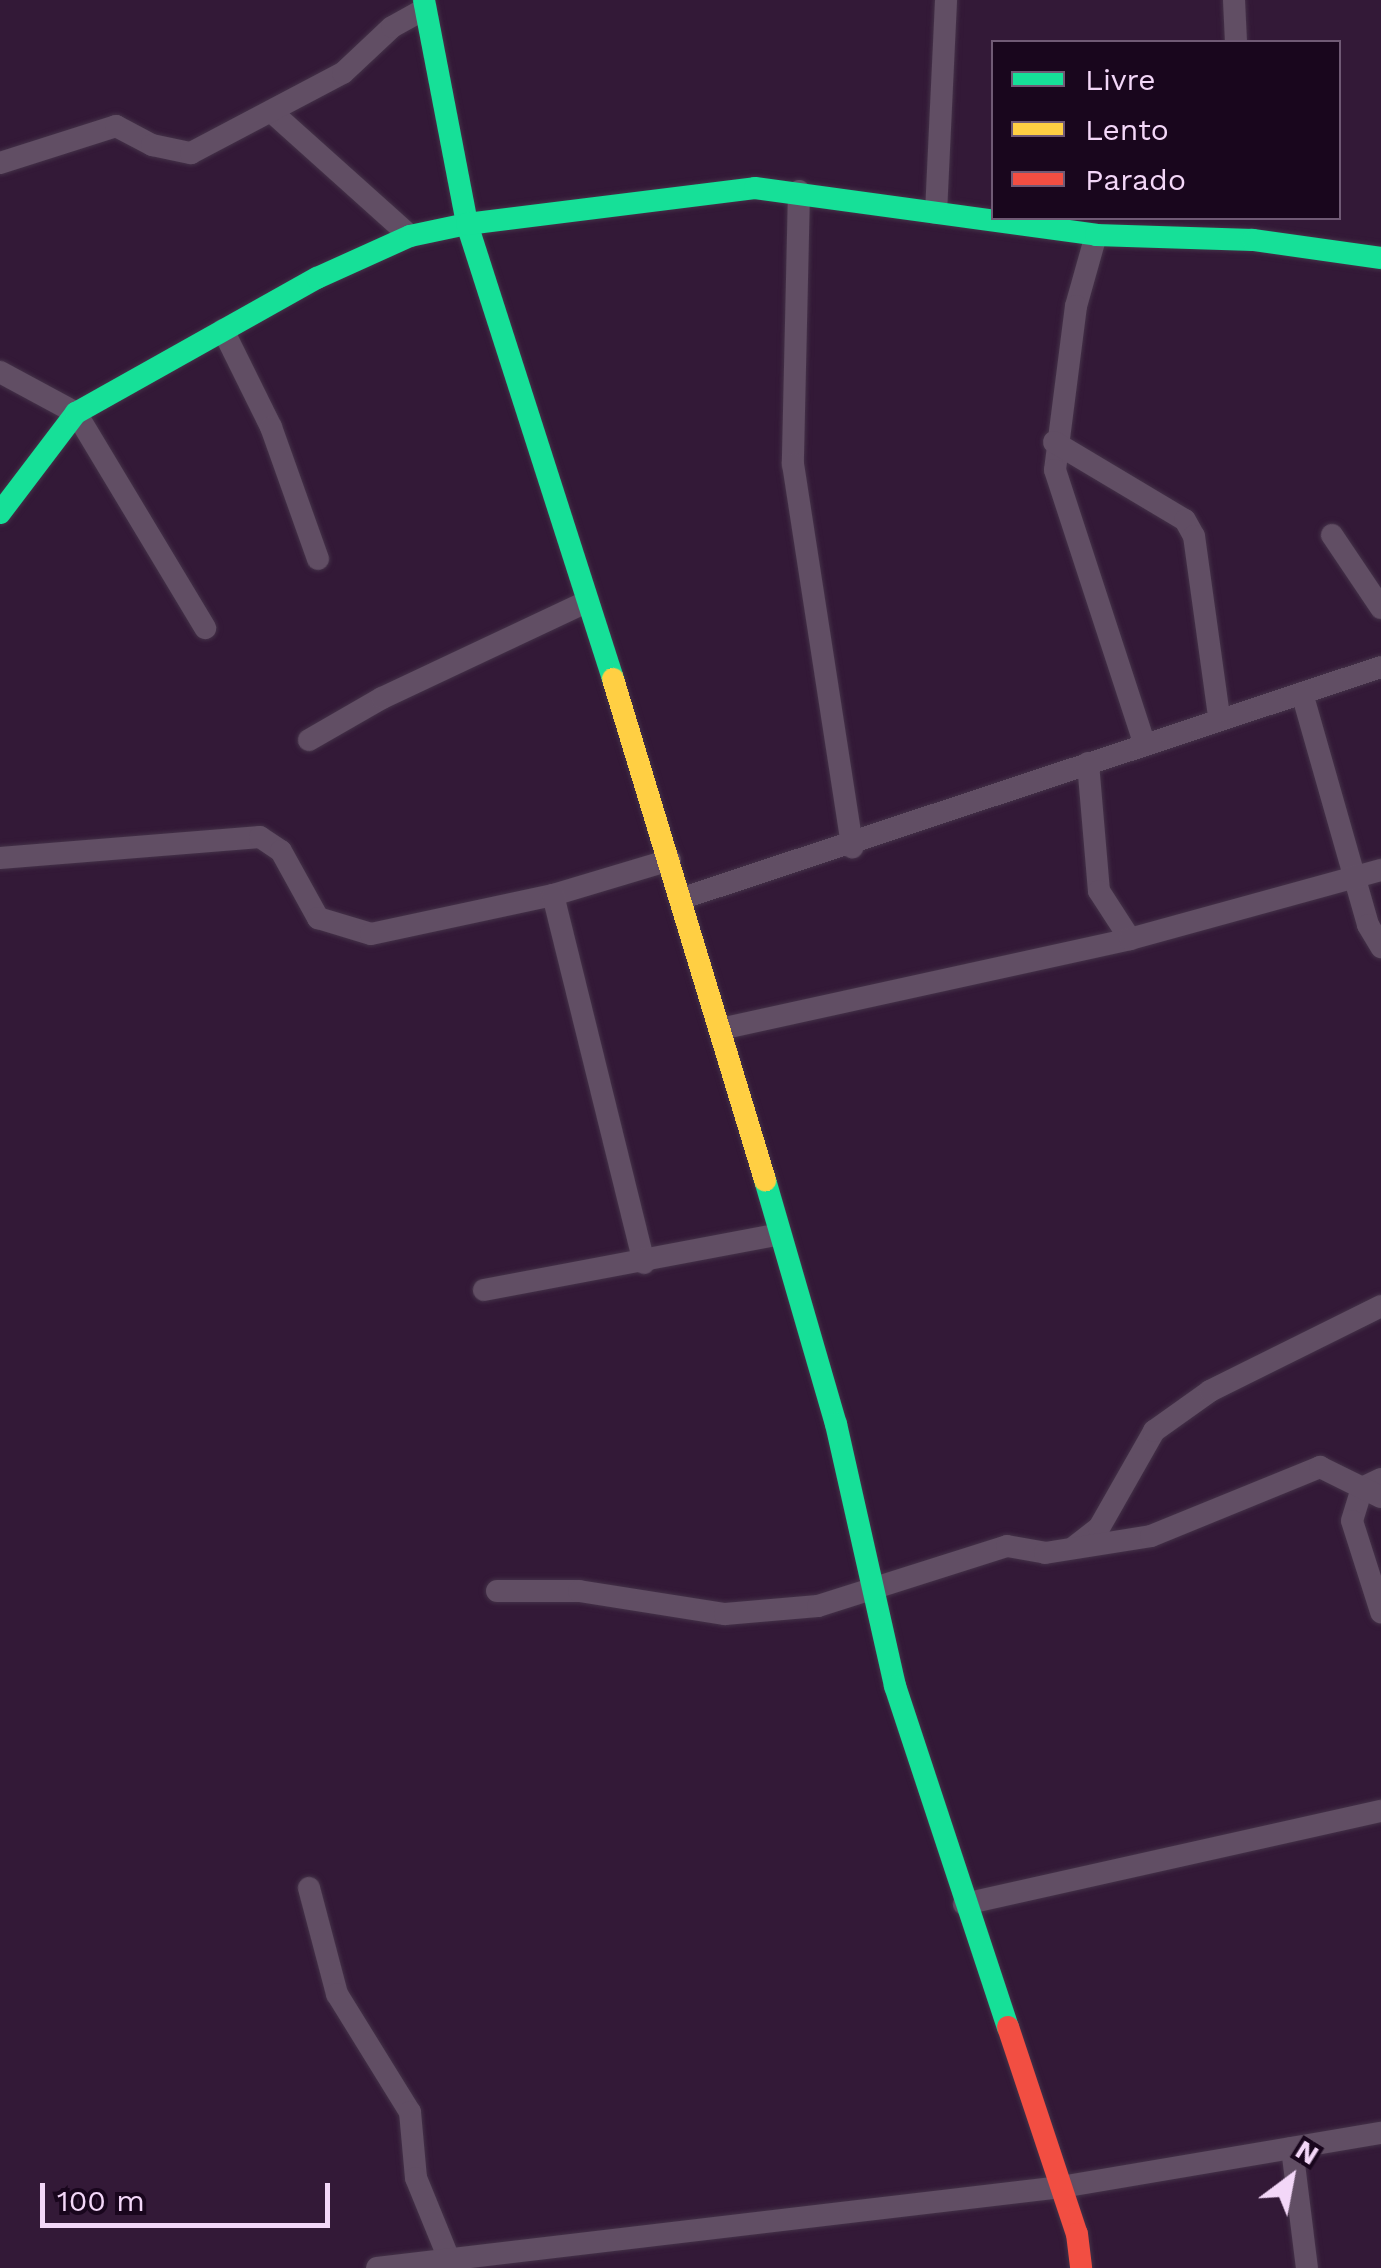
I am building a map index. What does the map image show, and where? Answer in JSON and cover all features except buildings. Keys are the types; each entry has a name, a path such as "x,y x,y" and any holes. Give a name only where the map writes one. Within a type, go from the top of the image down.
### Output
{"street":[{"path":"936,213 946,0"},
{"path":"1234,0 1236,40"},
{"path":"0,163 116,126 152,144 191,153 274,114 342,73 380,37 424,4 468,224 684,898 836,1424 873,1592 964,1904 1060,2187 1081,2268"},
{"path":"274,114 410,236"},
{"path":"0,513 76,413 223,330 410,236 468,224 755,188 1096,235 1252,229 1381,258"},
{"path":"798,191 794,464 852,847"},
{"path":"1096,235 1076,306 1054,442 1055,470 1078,554 1144,743"},
{"path":"223,330 271,427 318,559"},
{"path":"0,372 76,413 205,628"},
{"path":"1054,442 1185,520 1194,536 1219,717"},
{"path":"1332,535 1381,608"},
{"path":"309,740 586,602"},
{"path":"684,898 852,847 1219,717 1381,667"},
{"path":"1302,693 1358,878 1368,925 1381,947"},
{"path":"1088,763 1100,891 1130,939"},
{"path":"0,858 260,838 281,851 318,918 342,931 372,934 552,895 670,860"},
{"path":"721,1029 1130,939 1381,870"},
{"path":"552,895 644,1262"},
{"path":"484,1290 780,1234"},
{"path":"1070,1550 1100,1528 1154,1431 1210,1391 1381,1306"},
{"path":"497,1591 579,1591 725,1614 818,1606 873,1592 911,1572 951,1568 1007,1546 1070,1550 1151,1536 1320,1467 1375,1488 1352,1521 1381,1612"},
{"path":"964,1904 1381,1811"},
{"path":"309,1888 337,1994 410,2112 416,2178 448,2264"},
{"path":"377,2268 448,2264 1060,2187 1381,2133"},
{"path":"1292,2148 1306,2268"}],"traffic: fast":[{"path":"424,0 467,224 613,679"},
{"path":"0,513 76,413 317,278 410,236 467,224 755,188 1096,235 1253,240 1381,258"},
{"path":"765,1180 836,1424 895,1686 1008,2027"}],"traffic: slow":[{"path":"613,679 765,1180"}],"traffic: jam":[{"path":"1008,2027 1077,2234 1081,2268"}]}
